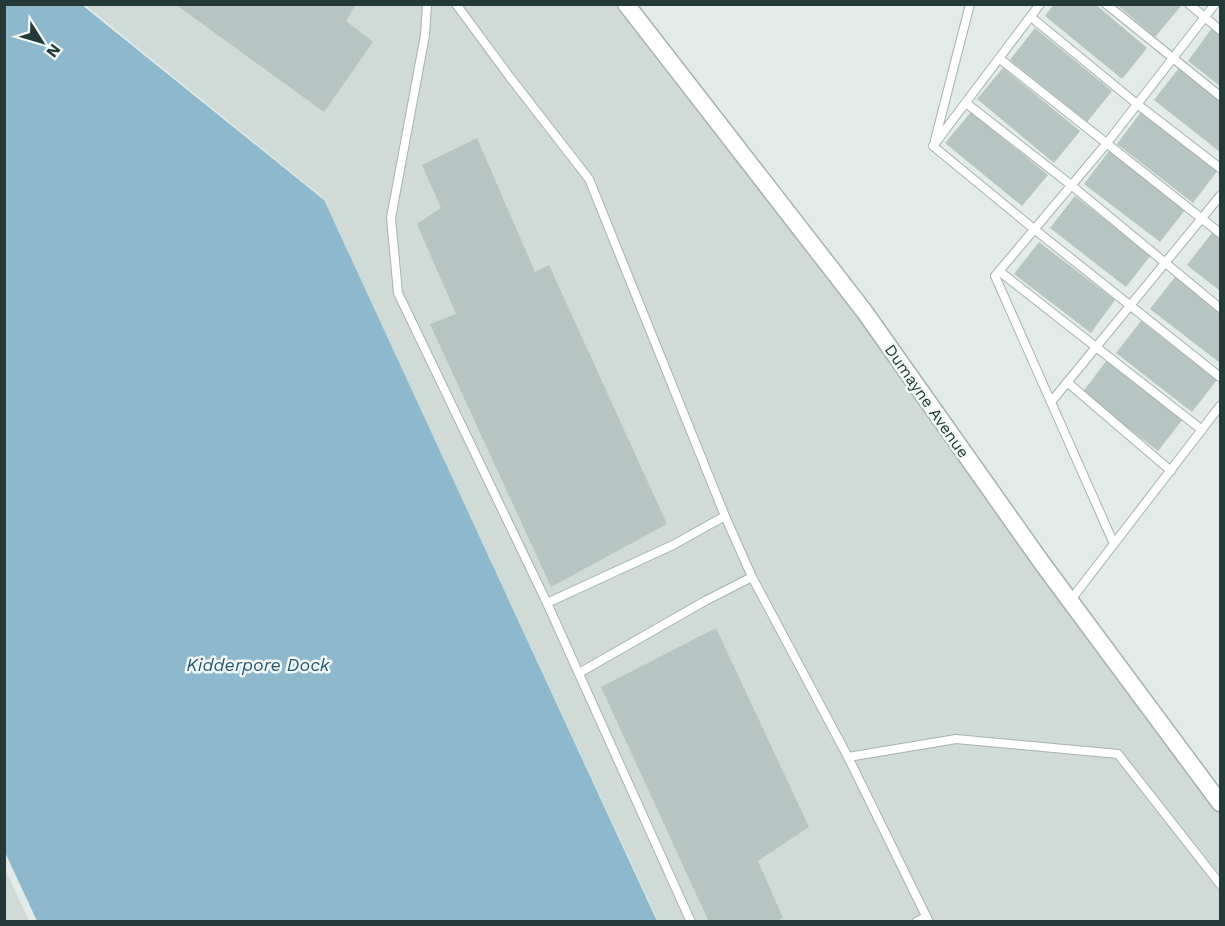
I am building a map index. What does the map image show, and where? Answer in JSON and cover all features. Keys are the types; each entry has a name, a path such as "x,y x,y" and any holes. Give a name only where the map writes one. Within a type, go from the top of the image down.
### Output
{"street":[{"name":"Dumayne Avenue","path":"626,4 864,310 1042,563 1221,803"}],"lane":[{"path":"427,4 425,35 391,218 398,293 548,603 691,921"},
{"path":"456,4 589,179 725,516 752,577 848,757 928,919 916,921"},
{"path":"933,147 970,4"},
{"path":"933,147 1040,4"},
{"path":"1106,4 1221,96"},
{"path":"1189,4 1221,30"},
{"path":"1114,544 995,276 1107,143 1215,4"},
{"path":"1031,17 1137,104 1221,168"},
{"path":"1000,59 1221,233"},
{"path":"966,103 1071,185 1221,308"},
{"path":"933,147 1221,377"},
{"path":"1051,402 1221,196"},
{"path":"999,271 1202,430"},
{"path":"1067,382 1171,471"},
{"path":"1070,601 1221,406"},
{"path":"548,603 672,545 725,516"},
{"path":"579,673 705,601 752,577"},
{"path":"848,757 956,739 1118,754 1221,884"}],"shaded area":[{"path":"85,5 623,5 872,331 1064,605 1220,812 1220,921 658,921 322,197"},
{"path":"5,869 29,921 5,921"}],"water":[{"name":"Kidderpore Dock","path":"4,5 82,5 324,200 657,921 37,921 4,850"}],"building":[{"path":"175,4 356,4 346,21 373,42 324,112"},
{"path":"1054,4 1095,4 1147,48 1122,79 1045,16"},
{"path":"1116,4 1179,4 1181,6 1155,37"},
{"path":"1035,28 1112,91 1087,122 1010,60"},
{"path":"1212,28 1220,35 1220,86 1188,61"},
{"path":"1003,68 1080,131 1054,163 977,99"},
{"path":"1179,68 1220,100 1220,152 1154,100"},
{"path":"971,112 1048,175 1022,206 945,143"},
{"path":"1141,112 1218,170 1193,203 1117,144"},
{"path":"477,138 535,272 549,265 667,524 551,587 430,324 456,314 417,224 441,208 422,165"},
{"path":"1109,151 1185,210 1160,242 1084,184"},
{"path":"1075,196 1151,255 1126,287 1050,228"},
{"path":"1212,233 1220,239 1220,291 1187,265"},
{"path":"1039,242 1115,300 1091,333 1014,274"},
{"path":"1175,277 1220,312 1220,363 1150,309"},
{"path":"1141,321 1217,380 1192,412 1116,353"},
{"path":"1107,360 1183,419 1158,451 1082,393"},
{"path":"716,628 809,827 758,861 783,918 775,922 709,922 601,687"}]}
